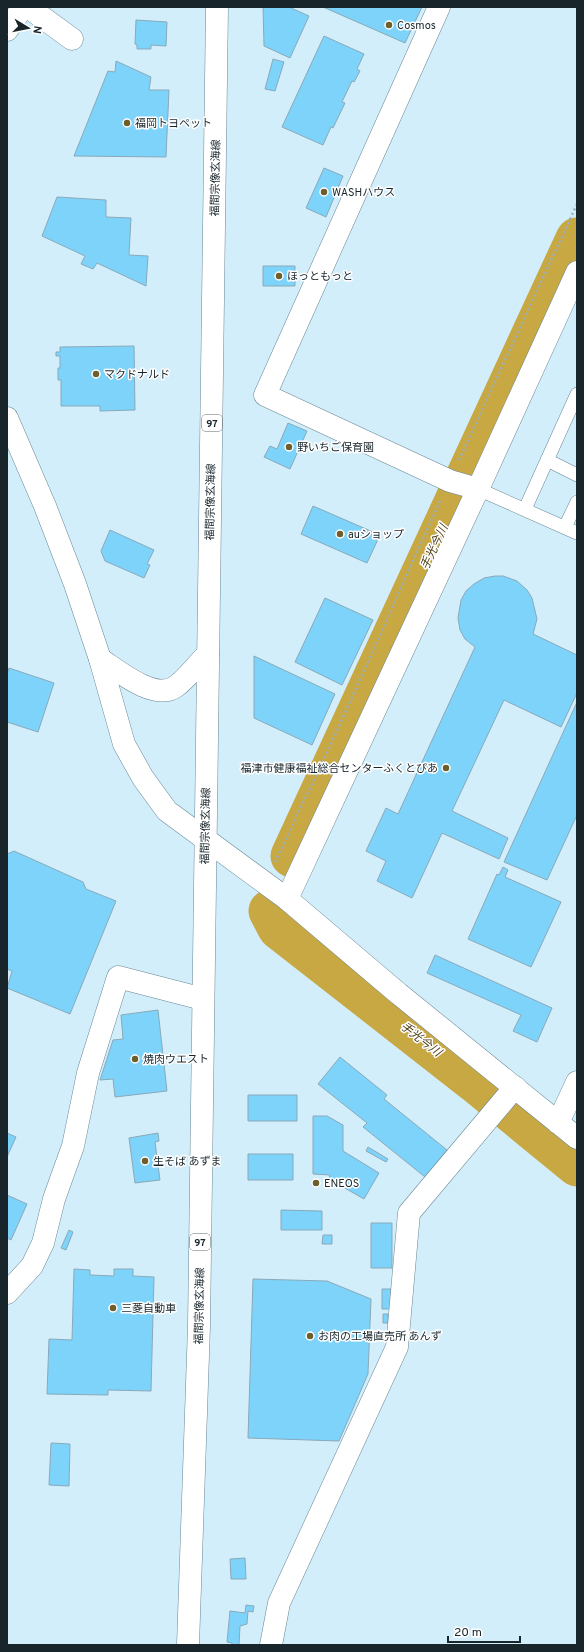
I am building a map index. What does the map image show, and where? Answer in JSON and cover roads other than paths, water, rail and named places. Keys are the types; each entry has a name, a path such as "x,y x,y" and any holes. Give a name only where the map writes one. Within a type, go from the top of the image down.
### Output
{"street":[{"path":"7,30 23,7"},
{"path":"28,7 72,39"},
{"name":"福間宗像玄海線","path":"188,1645 199,1326 217,7"},
{"path":"439,7 265,395 463,485"},
{"path":"287,899 463,485 577,272"},
{"path":"7,418 13,447 75,584 100,659 124,744 143,778 167,811 287,899 399,994 577,1138"},
{"path":"100,659 134,682 148,688 161,691 174,688 208,654"},
{"path":"7,1294 32,1266 43,1242 54,1200 73,1146 88,1073 118,977 203,999"},
{"path":"558,1123 577,1082"},
{"path":"270,1645 279,1603 397,1347 410,1213 515,1087"}],"lane":[{"path":"525,509 577,394"},
{"path":"547,460 577,475"},
{"path":"463,485 525,509 571,530 577,502"}],"waterway":[{"name":"手光今川","path":"292,856 577,239"},
{"name":"手光今川","path":"270,911 279,928 476,1082 577,1165"}],"place":[{"name":"Cosmos","path":"389,25"},
{"name":"福岡トヨペット","path":"127,123"},
{"name":"WASHハウス","path":"324,192"},
{"name":"ほっともっと","path":"279,276"},
{"name":"マクドナルド","path":"96,374"},
{"name":"野いちご保育園","path":"289,447"},
{"name":"auショップ","path":"340,534"},
{"name":"福津市健康福祉総合センターふくとぴあ","path":"446,768"},
{"name":"焼肉ウエスト","path":"135,1059"},
{"name":"生そば あずま","path":"145,1161"},
{"name":"ENEOS","path":"316,1183"},
{"name":"三菱自動車","path":"113,1308"},
{"name":"お肉の工場直売所 あんず","path":"310,1336"}]}
